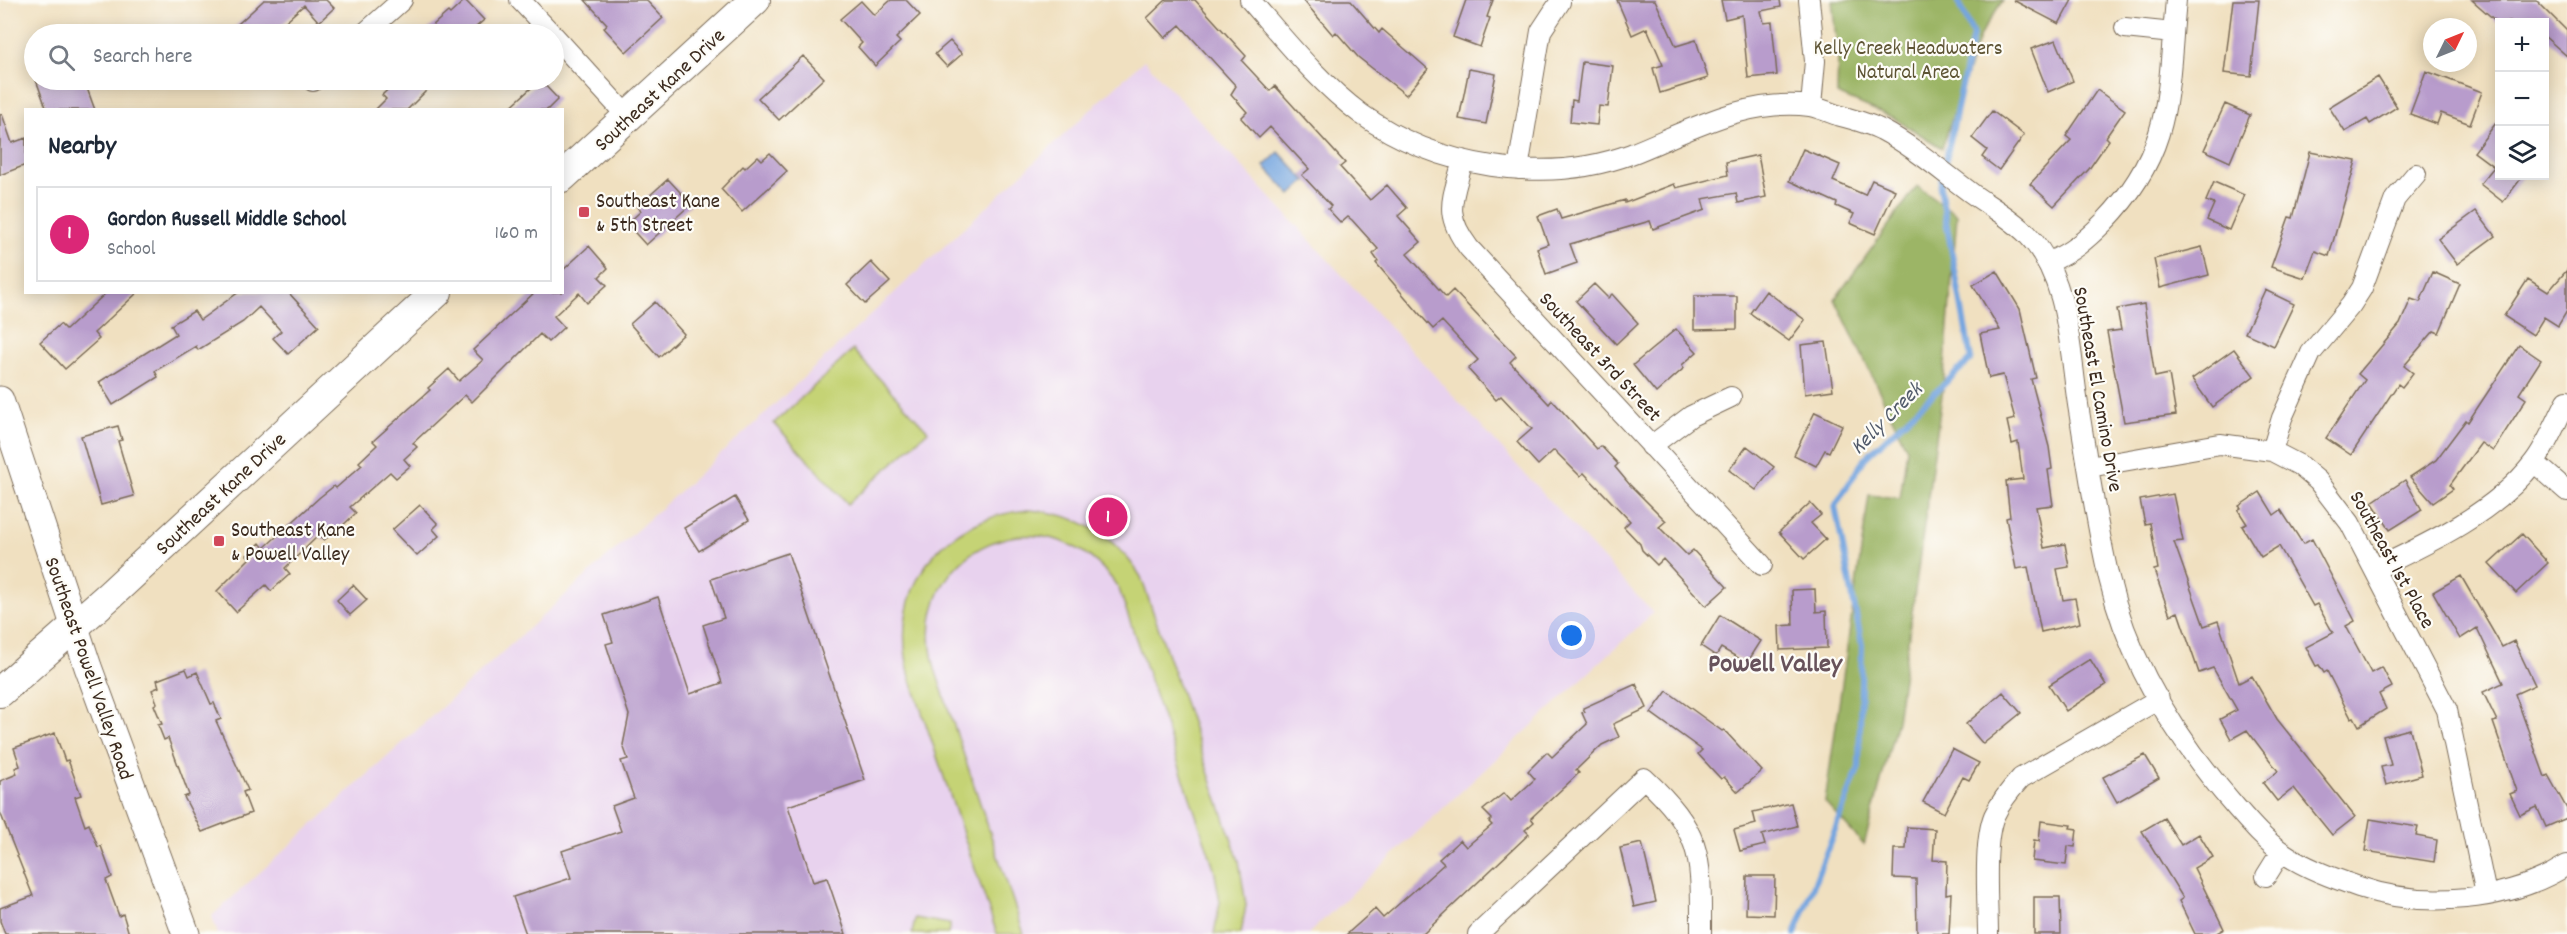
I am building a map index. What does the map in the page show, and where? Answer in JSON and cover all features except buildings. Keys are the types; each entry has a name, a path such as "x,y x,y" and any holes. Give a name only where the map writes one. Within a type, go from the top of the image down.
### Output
{"main road":[{"name":"Southeast Kane Drive","path":"564,175 755,0"},
{"name":"Southeast Kane Drive","path":"0,692 435,294"},
{"name":"Southeast Powell Valley Road","path":"0,400 74,626 186,934"}],"street":[{"path":"375,24 402,0"},
{"path":"520,0 543,24"},
{"name":"Southeast El Camino Drive","path":"1250,0 1312,70 1363,115 1410,141 1463,160 1518,169 1590,164 1625,156 1717,117 1763,107 1811,106 1879,128 2025,232 2049,262 2063,305 2109,579 2130,642 2159,699 2206,772 2257,831 2281,852 2329,876 2380,894 2421,901 2486,894 2544,879 2567,865"},
{"path":"1809,0 1815,61 1811,106"},
{"path":"2049,262 2065,256 2090,236 2120,206 2146,168 2156,147 2168,102 2176,0"},
{"path":"1518,169 1541,31 1560,2"},
{"path":"2126,28 2173,33"},
{"path":"564,47 628,117"},
{"name":"Southeast 3rd Street","path":"1463,160 1452,204 1451,218 1457,232 1762,565"},
{"path":"2272,452 2282,418 2311,353 2351,305 2362,288 2395,199 2416,174"},
{"path":"1651,446 1691,416 1731,397"},
{"path":"2375,569 2454,531 2498,497 2534,462 2567,401"},
{"name":"Southeast 1st Place","path":"2089,467 2220,444 2272,452 2299,465 2330,494 2350,523 2375,569 2447,710 2486,894"},
{"path":"2534,462 2567,491"},
{"path":"1988,934 1989,843 1993,819 2004,797 2021,778 2159,699"},
{"path":"1478,934 1644,778 1669,801 1694,841 1701,864 1701,934"},
{"path":"2266,876 2281,852"}],"shaded area":[{"path":"1144,60 1653,613 1308,934 218,934 212,916 757,421"}],"green space":[{"name":"Kelly Creek Headwaters Natural Area","path":"1832,0 2003,0 1980,35 1942,148 1894,118 1837,94 1838,58"},
{"path":"1917,186 1957,215 1943,388 1897,721 1864,845 1825,802 1869,495 1900,498 1907,449 1835,299"},
{"path":"853,350 928,431 848,504 774,423"},
{"path":"1028,510 1063,516 1094,529 1119,549 1141,577 1239,861 1246,905 1241,934 1214,934 1220,902 1214,868 1119,589 1090,557 1056,540 1022,536 989,544 961,563 940,591 931,626 935,669 1024,934 997,934 910,677 905,645 906,615 913,588 927,564 945,543 968,527 996,516"},
{"path":"915,918 950,924 948,934 912,934"}],"water":[{"path":"1279,152 1306,181 1291,195 1264,166"}],"waterway":[{"name":"Kelly Creek","path":"1795,934 1859,767 1862,645 1835,506 1865,458 1971,359 1940,187 1973,35 1958,0"}],"place":[{"name":"Southeast Kane & 5th Street","path":"584,212"},
{"name":"Gordon Russell Middle School","path":"1108,517"},
{"name":"Southeast Kane & Powell Valley","path":"219,541"}],"district":[{"name":"Powell Valley","path":"1775,662"}]}
